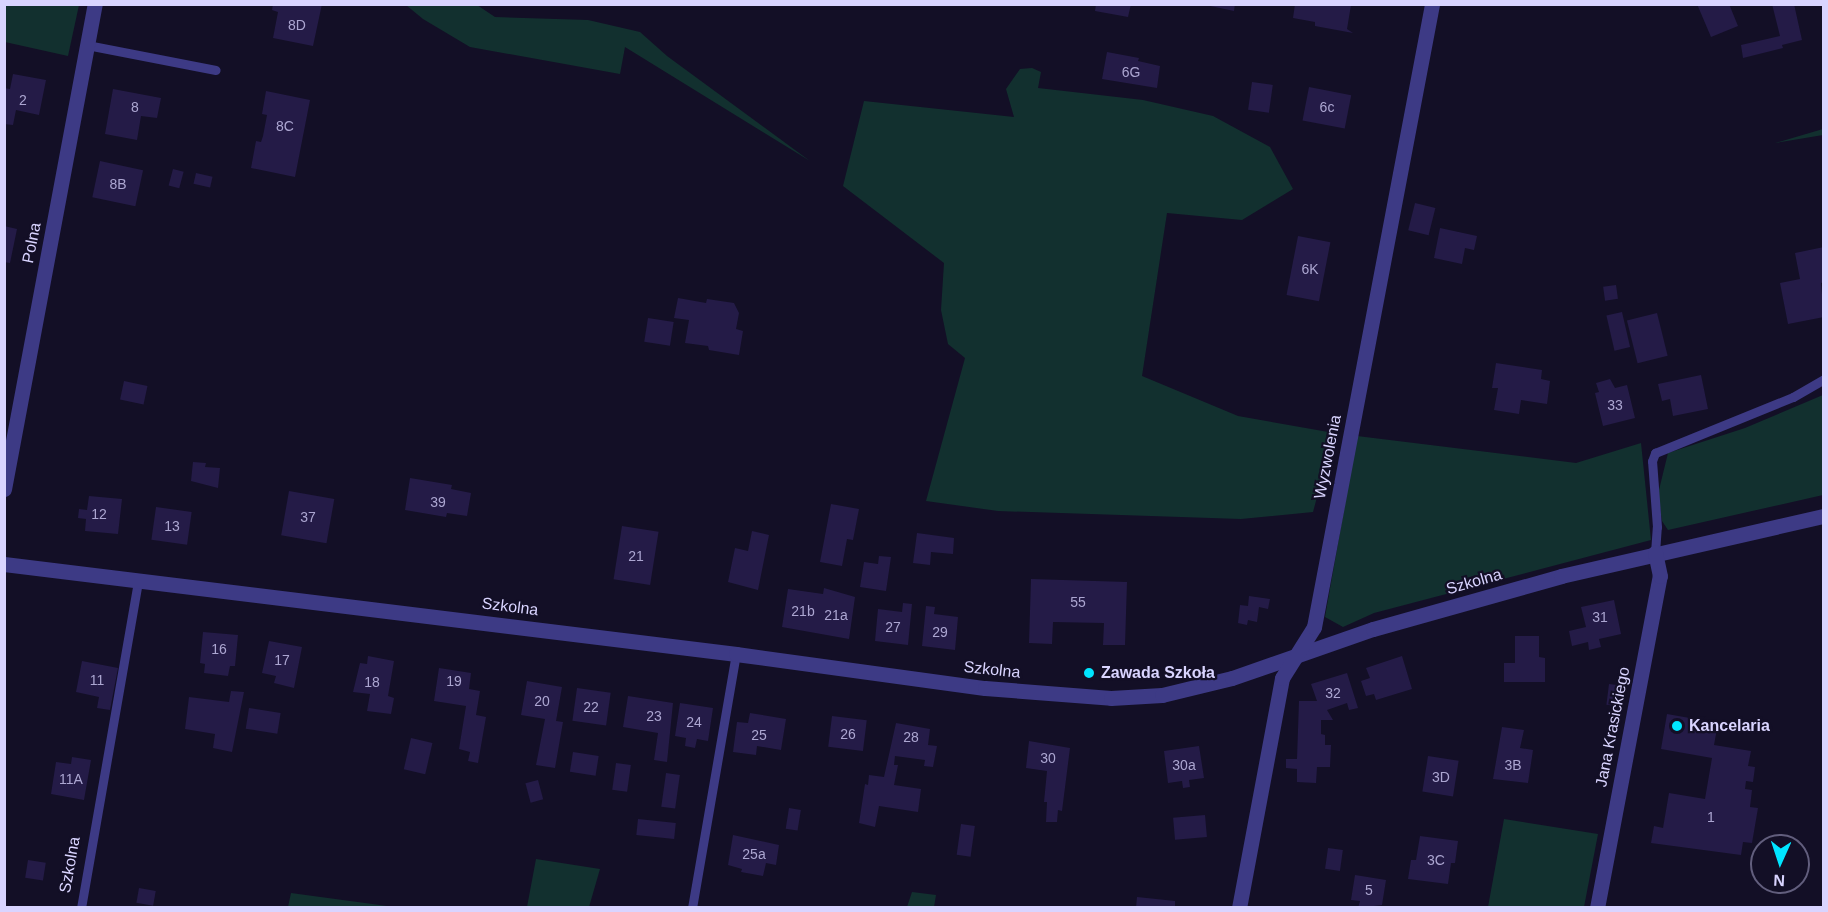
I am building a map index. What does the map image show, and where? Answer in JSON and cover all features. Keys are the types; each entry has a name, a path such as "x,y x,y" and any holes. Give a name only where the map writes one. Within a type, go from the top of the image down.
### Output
{"street":[{"name":"Polna","path":"4,489 95,4"},
{"name":"Wyzwolenia","path":"1239,908 1282,678 1314,627 1432,4"},
{"name":"Szkolna","path":"4,564 736,654 985,688 1111,698 1162,695 1232,678 1373,629 1506,591 1655,553 1824,516"},
{"name":"Jana Krasickiego","path":"1597,908 1660,576 1655,553"}],"lane":[{"path":"87,45 216,70"},
{"path":"1655,553 1657,527 1652,461 1655,453 1793,397 1824,379"},
{"name":"Szkolna","path":"81,908 138,580"},
{"path":"692,908 736,654"}],"green space":[{"path":"5,4 79,5 68,56 5,42"},
{"path":"406,5 477,5 495,17 588,20 640,32 667,56 810,161 625,47 620,74 470,47 423,19"},
{"path":"1032,68 1041,72 1038,88 1143,100 1213,116 1270,147 1293,189 1242,220 1167,213 1142,376 1238,416 1334,433 1313,512 1241,519 998,511 926,501 965,358 948,344 941,310 944,263 843,186 864,101 1014,117 1006,89 1020,69"},
{"path":"1823,129 1823,135 1775,143"},
{"path":"1823,395 1823,495 1668,530 1662,521 1658,494 1668,453 1745,428"},
{"path":"1357,436 1576,463 1641,443 1651,540 1374,613 1343,627 1325,617"},
{"path":"1504,819 1598,834 1584,907 1488,907"},
{"path":"536,859 600,869 589,907 527,907"},
{"path":"912,892 936,895 934,907 907,907"},
{"path":"291,893 387,906 288,907"}],"building":[{"path":"273,4 322,4 313,46 273,38 278,12 272,10"},
{"path":"1096,4 1131,4 1128,17 1095,11"},
{"path":"1201,4 1235,4 1234,11"},
{"path":"1295,4 1351,5 1347,29 1353,33 1315,26 1315,22 1293,18"},
{"path":"1697,4 1729,4 1738,26 1711,37"},
{"path":"1772,4 1794,4 1802,40 1782,45 1783,48 1743,58 1741,45 1780,36"},
{"path":"1107,52 1139,58 1138,61 1160,66 1157,88 1102,79"},
{"path":"13,74 46,80 39,115 16,110 13,125 4,124 4,88 10,89"},
{"path":"1252,82 1273,85 1269,113 1248,110"},
{"path":"1309,87 1351,95 1345,129 1303,120"},
{"path":"113,89 161,98 157,118 141,116 137,140 105,134"},
{"path":"266,91 310,100 295,177 251,168 256,141 261,142 263,136 267,115 262,114"},
{"path":"100,161 143,170 135,206 92,197"},
{"path":"173,169 184,172 179,188 169,185"},
{"path":"196,173 213,177 210,188 194,184"},
{"path":"1415,203 1435,208 1429,235 1408,230"},
{"path":"4,226 17,229 10,263 4,262"},
{"path":"1440,228 1477,236 1474,250 1465,248 1462,264 1434,258"},
{"path":"1298,236 1330,242 1319,301 1287,295"},
{"path":"1824,247 1824,282 1821,283 1824,317 1788,324 1780,283 1800,279 1795,253"},
{"path":"1616,285 1618,299 1605,301 1603,287"},
{"path":"678,298 706,303 707,299 734,303 739,313 736,329 743,331 739,355 709,350 708,346 685,343 689,320 674,318"},
{"path":"1622,312 1630,347 1615,351 1606,316"},
{"path":"1657,313 1668,356 1638,363 1627,320"},
{"path":"648,318 674,322 670,346 644,342"},
{"path":"1496,363 1542,370 1541,379 1550,381 1547,404 1521,400 1519,414 1494,410 1498,388 1492,388"},
{"path":"1701,375 1708,409 1673,416 1670,399 1662,401 1658,384"},
{"path":"1610,379 1615,388 1627,385 1635,418 1603,426 1595,393 1599,392 1596,383"},
{"path":"124,381 147,386 144,405 120,400"},
{"path":"193,462 206,463 205,467 220,468 218,488 191,481"},
{"path":"410,478 452,485 451,489 471,493 467,516 447,513 446,517 405,510"},
{"path":"289,491 334,499 326,543 281,535"},
{"path":"89,496 122,499 118,534 85,531 86,519 78,518 79,509 87,510"},
{"path":"831,504 859,509 853,540 847,539 842,566 820,562"},
{"path":"156,507 192,512 187,545 151,540"},
{"path":"622,526 659,532 650,585 614,579"},
{"path":"752,531 769,535 758,590 728,582 735,548 748,551"},
{"path":"917,533 954,538 953,554 931,552 930,565 913,563"},
{"path":"879,556 891,557 886,591 860,587 864,562 878,564"},
{"path":"1031,579 1127,582 1125,645 1103,645 1104,623 1053,622 1052,644 1029,643"},
{"path":"824,588 855,597 849,639 782,627 788,589 823,594"},
{"path":"1249,596 1270,599 1268,609 1259,607 1257,622 1248,620 1247,625 1238,623 1240,605 1248,606"},
{"path":"1614,600 1621,634 1599,639 1601,647 1589,650 1588,642 1572,646 1569,631 1586,627 1581,607"},
{"path":"903,603 912,604 908,645 875,641 878,609 902,612"},
{"path":"926,606 935,607 934,614 958,617 955,650 922,646"},
{"path":"203,632 238,635 235,666 230,666 228,676 204,673 205,664 200,663"},
{"path":"1515,636 1539,636 1539,657 1545,658 1545,682 1504,682 1504,663 1515,663"},
{"path":"269,641 302,647 294,688 274,683 276,676 262,673"},
{"path":"368,656 394,661 388,696 394,698 391,714 367,711 370,694 353,692 360,663 367,664"},
{"path":"1402,656 1412,689 1376,700 1374,694 1366,696 1361,681 1370,678 1366,668"},
{"path":"82,661 118,668 110,710 97,708 99,697 76,692"},
{"path":"439,668 471,673 469,689 480,691 476,715 486,717 478,763 468,761 470,752 459,749 466,706 434,701"},
{"path":"1347,673 1358,708 1349,710 1347,703 1327,710 1333,720 1321,720 1321,734 1325,735 1325,745 1331,745 1330,767 1317,767 1316,783 1297,782 1297,769 1286,768 1286,759 1297,759 1299,701 1317,701 1311,684"},
{"path":"527,681 562,687 556,721 563,722 555,768 536,765 545,719 521,715"},
{"path":"1609,684 1617,685 1614,706 1606,705"},
{"path":"577,688 611,693 606,725 572,721"},
{"path":"231,691 244,692 232,752 213,748 215,734 185,729 189,697 229,702"},
{"path":"628,696 673,703 667,762 654,760 658,733 623,727"},
{"path":"680,703 713,708 708,741 697,739 695,748 685,746 686,738 675,736"},
{"path":"249,708 281,713 277,734 246,729"},
{"path":"750,713 786,719 781,750 757,746 756,755 733,752 737,722 748,723"},
{"path":"1667,714 1718,723 1714,745 1751,751 1748,766 1755,767 1753,782 1746,781 1745,789 1752,790 1750,807 1758,808 1754,834 1750,834 1750,843 1743,842 1741,855 1651,843 1654,826 1663,828 1669,793 1705,799 1712,758 1661,749"},
{"path":"832,716 867,720 863,751 828,747"},
{"path":"896,723 930,729 928,745 937,746 933,767 924,766 925,760 895,756 894,765 898,765 894,785 921,789 918,812 879,806 875,827 859,823 865,784 868,785 869,775 884,777"},
{"path":"1502,727 1524,730 1520,748 1533,750 1528,783 1493,779"},
{"path":"411,738 432,743 425,774 404,769"},
{"path":"1029,741 1070,748 1062,811 1058,810 1057,822 1046,822 1047,802 1044,802 1047,771 1026,768"},
{"path":"1199,746 1204,778 1189,780 1190,787 1183,788 1182,781 1168,783 1164,751"},
{"path":"573,752 599,756 596,776 570,772"},
{"path":"1428,756 1459,761 1453,796 1422,792"},
{"path":"72,757 91,760 84,800 51,794 56,762 71,764"},
{"path":"616,763 631,765 627,792 612,790"},
{"path":"666,773 680,775 675,809 661,807"},
{"path":"538,780 543,799 531,803 525,783"},
{"path":"789,808 801,810 798,831 786,829"},
{"path":"1205,815 1207,837 1175,840 1173,818"},
{"path":"638,819 676,823 674,839 636,835"},
{"path":"961,824 975,826 971,857 957,855"},
{"path":"733,835 779,845 776,865 766,863 763,876 741,872 742,869 728,865"},
{"path":"1420,836 1458,841 1455,863 1451,863 1448,884 1408,879 1411,860 1416,860"},
{"path":"1328,848 1343,850 1340,871 1325,869"},
{"path":"28,860 46,863 43,881 25,878"},
{"path":"1355,875 1386,880 1382,905 1358,908 1360,901 1351,900"},
{"path":"139,888 156,891 153,906 136,903"},
{"path":"1137,897 1175,901 1175,908 1136,908"}],"place":[{"name":"Zawada Szkoła","path":"1089,673"},
{"name":"Kancelaria","path":"1677,726"}]}
